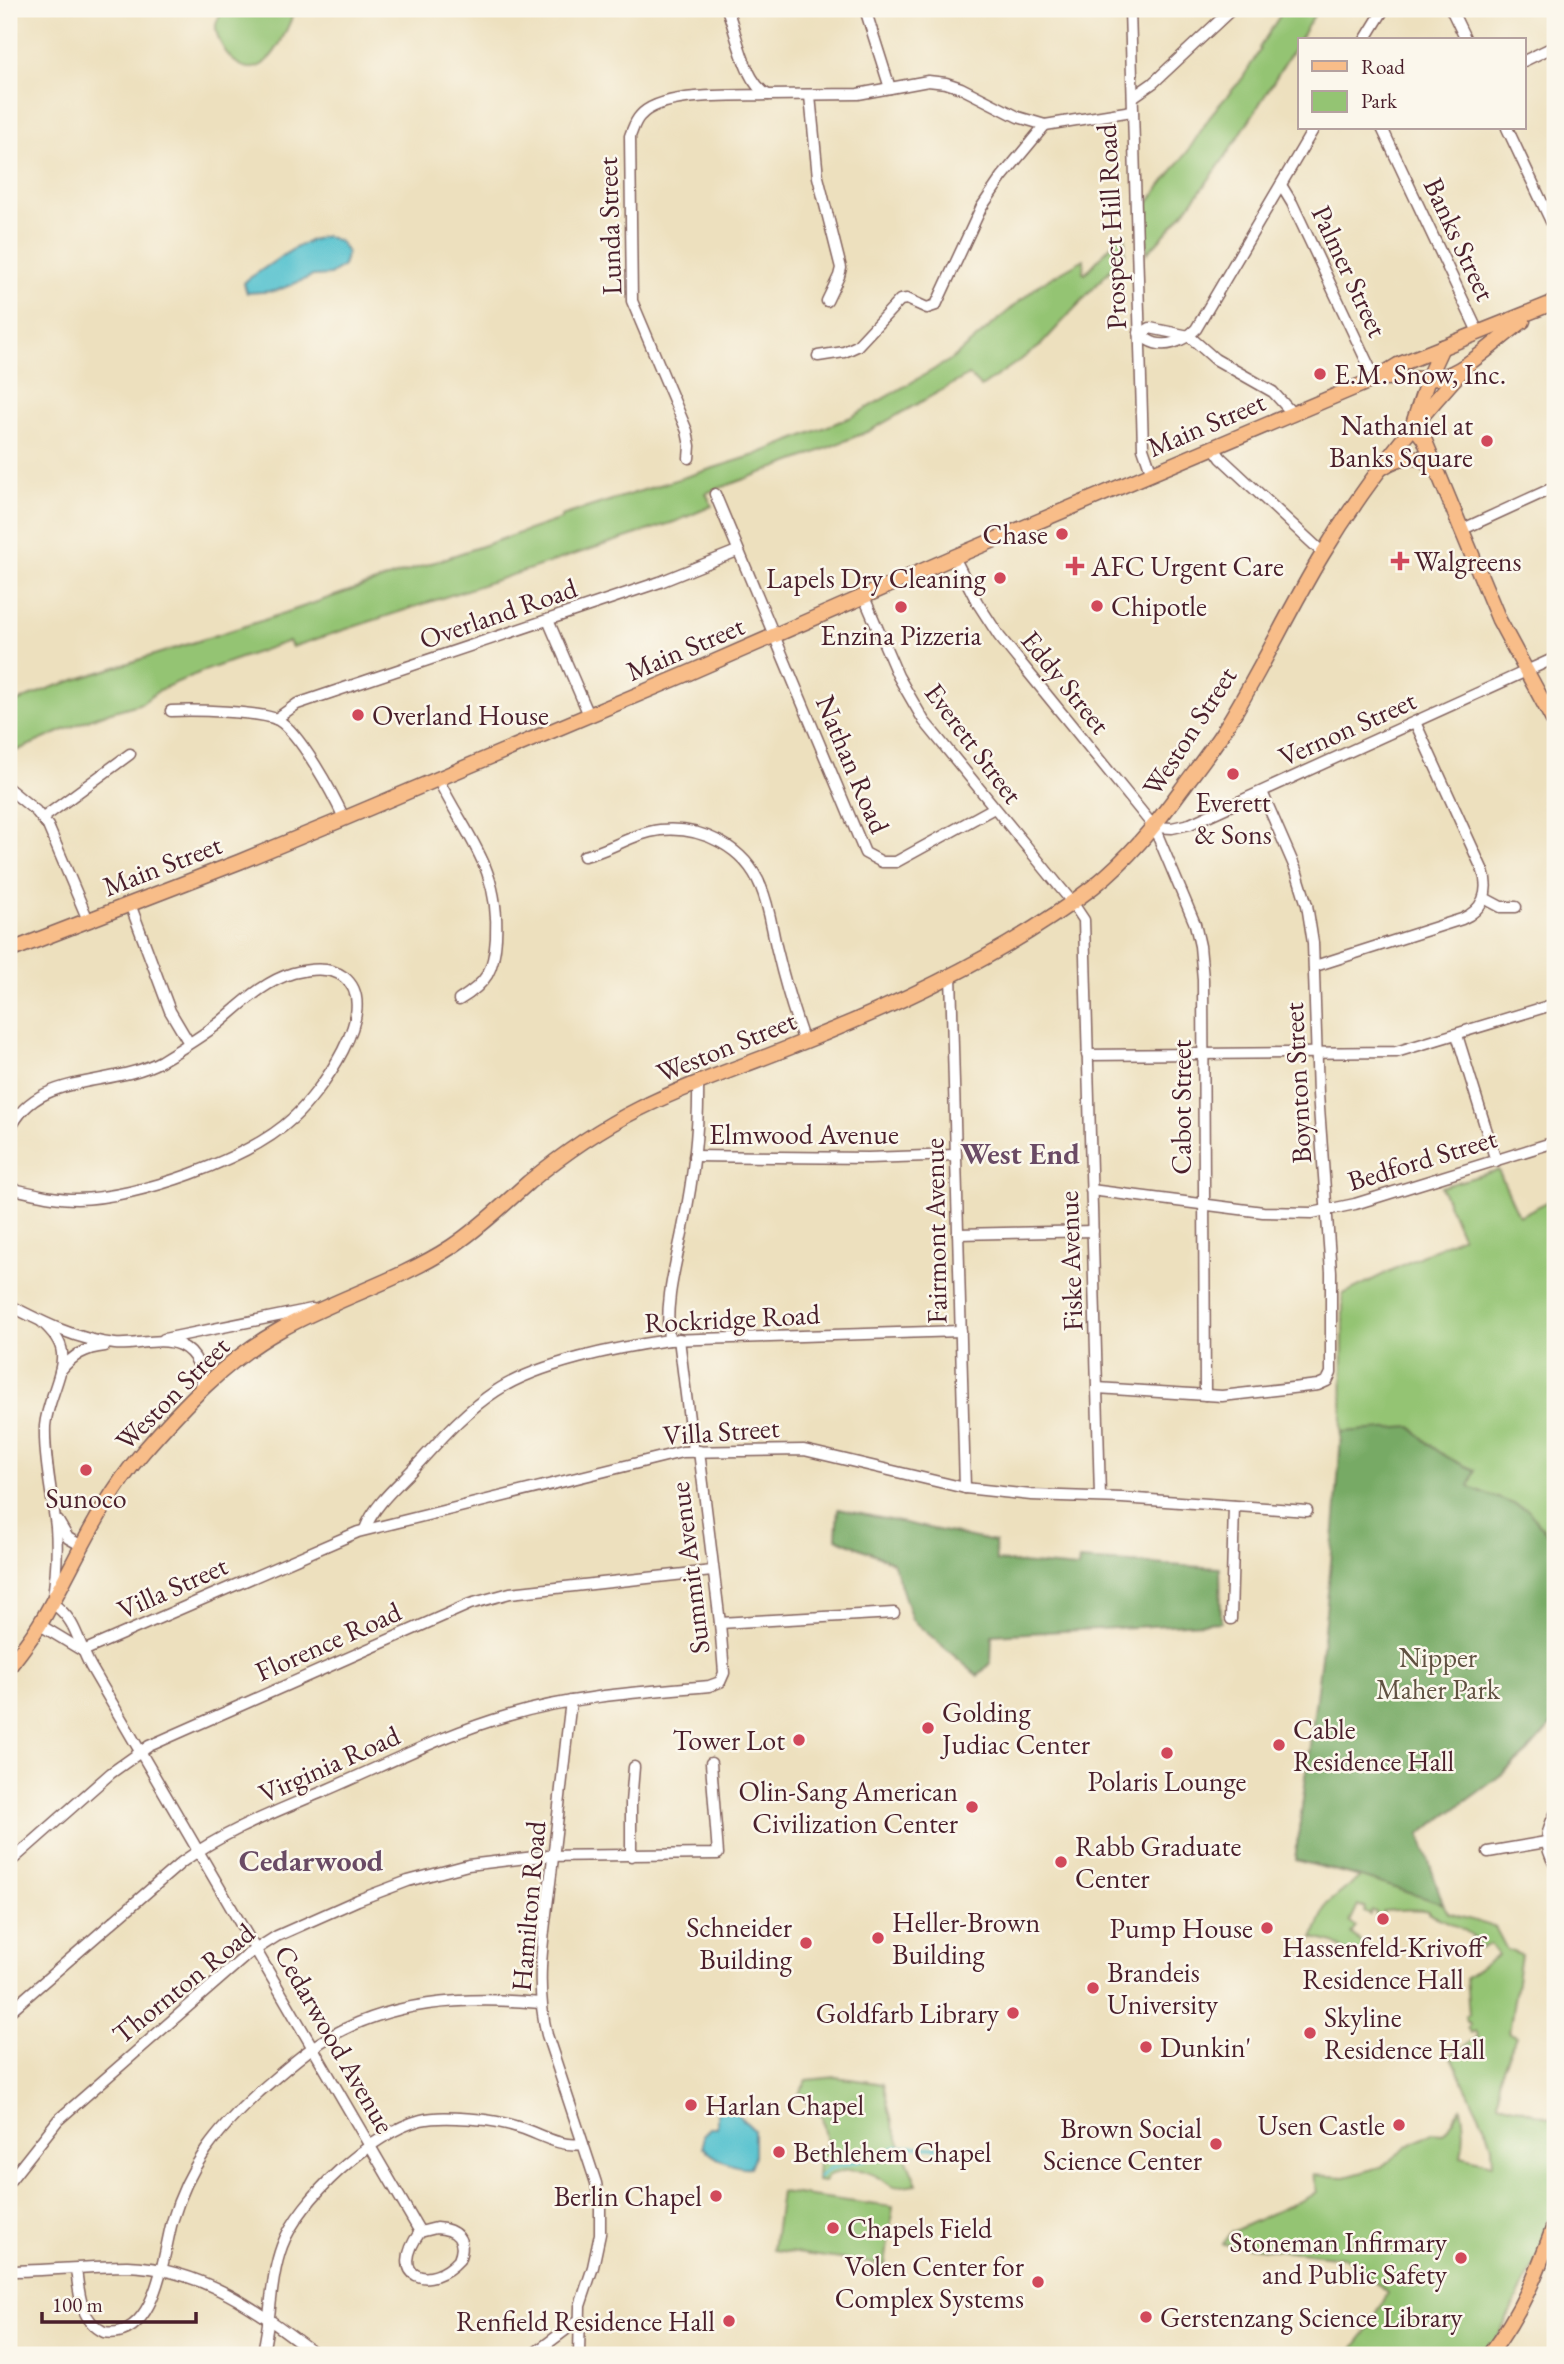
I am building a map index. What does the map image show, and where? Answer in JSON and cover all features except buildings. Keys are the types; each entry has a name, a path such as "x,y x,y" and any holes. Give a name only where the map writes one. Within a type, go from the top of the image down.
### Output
{"main road":[{"name":"Main Street","path":"9,951 438,779 1375,379 1416,358 1550,304"},
{"name":"Main Street","path":"1375,379 1457,371 1504,334 1550,304"},
{"name":"Weston Street","path":"1413,425 1442,347"},
{"path":"1416,358 1427,360 1441,394"},
{"name":"Weston Street","path":"9,1667 40,1625 82,1546 128,1471 201,1390 236,1359 295,1322 407,1272 456,1244 549,1166 594,1133 645,1106 804,1042 951,974 1072,902 1117,866 1154,827 1224,730 1323,553 1380,470 1413,425 1470,362"},
{"path":"1413,425 1424,439 1495,611 1525,672 1555,724"},
{"path":"1380,470 1391,462 1412,457 1426,461 1438,473"},
{"path":"1489,2355 1513,2322 1535,2280 1555,2222"}],"street":[{"path":"727,9 750,76 761,91 768,95"},
{"path":"865,9 890,88"},
{"path":"1130,9 1132,111"},
{"path":"1133,97 1147,89 1233,9"},
{"path":"1366,38 1384,9"},
{"path":"1451,9 1465,38"},
{"path":"1526,60 1555,46"},
{"name":"Prospect Hill Road","path":"768,95 858,94 912,83 946,83 974,93 1018,117 1045,125 1132,111 1143,448 1152,474"},
{"name":"Lunda Street","path":"689,458 690,443 687,431 632,301 630,136 639,116 657,104 684,99 768,95"},
{"path":"810,96 818,177 841,268 827,301"},
{"path":"818,356 844,352 858,346 900,300 907,299 927,308 936,305 981,208 1002,177 1045,125"},
{"path":"1141,333 1150,341 1172,344 1181,342 1198,327 1313,130"},
{"name":"Banks Street","path":"1383,130 1478,332"},
{"path":"1508,130 1555,230"},
{"name":"Palmer Street","path":"1281,185 1375,379"},
{"path":"1189,336 1215,359 1273,392 1293,414"},
{"path":"1214,448 1221,458 1323,553"},
{"path":"1461,530 1555,487"},
{"path":"715,494 774,636"},
{"name":"Overland Road","path":"276,719 297,704 667,579 737,551"},
{"name":"Eddy Street","path":"954,557 974,597 999,636 1154,827"},
{"name":"Everett Street","path":"864,597 890,659 913,704 937,738 1072,902"},
{"path":"548,620 589,715"},
{"name":"Nathan Road","path":"774,636 862,848 868,856 882,862 896,862 995,808"},
{"name":"Vernon Street","path":"1154,827 1186,826 1555,658"},
{"path":"171,711 262,715 276,719 301,743 344,818"},
{"path":"1315,966 1467,917 1479,908 1484,898 1486,885 1482,871 1415,722"},
{"path":"43,818 130,754"},
{"path":"438,779 483,859 491,879 496,909 496,940 491,968 480,986 459,1000"},
{"path":"9,789 43,818 55,839 88,920"},
{"name":"Boynton Street","path":"1205,1395 1236,1395 1318,1385 1327,1381 1332,1369 1315,966 1310,922 1289,853 1262,792"},
{"name":"Cabot Street","path":"1154,827 1187,901 1199,938 1203,979 1205,1395"},
{"path":"584,856 659,830 701,834 732,849 753,870 762,889 780,963 804,1042"},
{"path":"1484,898 1501,907 1516,907"},
{"name":"Fiske Avenue","path":"1072,902 1085,924 1100,1496"},
{"path":"130,904 170,1011 189,1043"},
{"path":"9,1132 23,1109 50,1090 136,1072 157,1063 220,1022 262,988 289,974 309,970 331,971 347,979 356,993 355,1018 330,1074 291,1120 262,1140 198,1171 106,1196 68,1199 9,1188"},
{"name":"Fairmont Avenue","path":"951,974 965,1488"},
{"path":"1087,1055 1396,1052 1555,1004"},
{"path":"1457,1035 1496,1161"},
{"name":"Summit Avenue","path":"698,1084 694,1156 684,1222 669,1287 667,1311 696,1451 720,1623 723,1679"},
{"name":"Bedford Street","path":"1091,1190 1280,1213 1327,1211 1555,1142"},
{"name":"Elmwood Avenue","path":"694,1156 868,1158 956,1155"},
{"path":"958,1234 1093,1231"},
{"path":"151,1343 345,1300"},
{"path":"9,1305 42,1322 85,1338 129,1345"},
{"path":"42,1322 60,1344 62,1358 45,1428 57,1548 52,1603"},
{"name":"Rockridge Road","path":"365,1529 378,1506 471,1410 504,1385 544,1368 623,1348 674,1340 961,1331"},
{"path":"60,1372 74,1355 84,1350 175,1343 192,1354 201,1372 201,1390"},
{"path":"1097,1388 1205,1395"},
{"name":"Villa Street","path":"83,1651 365,1529 661,1455 696,1451 815,1451 965,1488 1031,1495 1100,1496 1307,1511"},
{"path":"1231,1619 1234,1506"},
{"path":"53,1508 65,1535 82,1546"},
{"name":"Florence Road","path":"9,1863 111,1773 141,1751 176,1733 470,1604 510,1593 712,1571"},
{"name":"Cedarwood Avenue","path":"52,1603 72,1622 79,1634 83,1651 420,2232"},
{"path":"720,1623 894,1613"},
{"name":"Cedarwood Avenue","path":"40,1625 83,1651"},
{"name":"Virginia Road","path":"9,2011 175,1867 199,1850 269,1815 464,1731 509,1715 571,1701 709,1686 723,1679"},
{"name":"Hamilton Road","path":"571,1701 542,1955 541,2003 547,2035 596,2183 600,2215 597,2251 582,2300 579,2355"},
{"name":"Thornton Road","path":"9,2182 58,2120 255,1948 330,1911 408,1881 479,1863 553,1856 718,1854 711,1763"},
{"path":"631,1856 634,1767"},
{"path":"1555,1814 1547,1832 1546,1842 1555,1865"},
{"path":"1488,1852 1546,1842"},
{"path":"76,2269 82,2305 89,2320 98,2330 110,2333 128,2327 145,2311 156,2291 169,2232 183,2188 209,2143 247,2103 313,2048 336,2034 412,2006 487,1999 541,2003"},
{"path":"262,2355 270,2320 275,2272 289,2229 320,2190 371,2147 414,2122 439,2118 502,2123 523,2128 558,2143 582,2144"},
{"path":"442,2228 457,2233 463,2243 459,2260 441,2273 427,2277 415,2276 407,2261 420,2232 442,2228"},
{"path":"9,2271 126,2266 161,2270 207,2283 238,2299 317,2355"},
{"path":"532,2355 579,2320"}],"green space":[{"path":"225,9 296,9 269,59 255,68 247,68 232,59 218,36 216,25"},
{"path":"1281,9 1318,9 1218,167 1196,197 1147,253 1147,204 1188,151 1213,112 1242,79 1279,17"},
{"path":"1125,234 1125,254 1039,347 981,387 969,375 869,431 706,493 712,506 677,521 292,647 289,641 201,672 161,689 142,703 97,716 9,754 9,705 50,688 264,620 561,519 561,516 755,455 851,417 952,359 1040,284 1084,259 1085,274 1118,238"},
{"name":"Nipper Maher Park","path":"1498,1170 1519,1216 1555,1198 1555,1720 1528,1752 1505,1772 1362,1877 1443,1904 1448,1913 1495,1927 1507,1950 1521,1955 1509,2033 1516,2036 1499,2079 1498,2102 1555,2120 1555,2223 1489,2355 1348,2355 1366,2332 1388,2293 1344,2257 1222,2244 1231,2232 1317,2193 1313,2175 1345,2177 1381,2167 1408,2146 1432,2133 1443,2134 1461,2108 1464,2132 1461,2156 1493,2164 1488,2133 1450,2055 1478,2037 1475,2031 1471,2033 1467,2028 1470,2025 1466,2022 1465,2015 1469,2015 1466,1977 1498,1955 1490,1944 1481,1949 1472,1939 1474,1937 1463,1929 1428,1911 1383,1911 1383,1915 1376,1916 1376,1912 1372,1911 1370,1915 1364,1912 1365,1908 1358,1905 1350,1922 1356,1926 1351,1933 1367,1948 1355,1957 1334,1943 1313,1938 1327,1904 1360,1877 1295,1860 1323,1649 1336,1522 1343,1380 1343,1294 1462,1236 1441,1187"},
{"name":"Nipper Maher Park","path":"1412,1427 1441,1453 1475,1470 1469,1487 1527,1509 1555,1544 1555,1720 1509,1768 1420,1834 1443,1904 1361,1877 1295,1860 1328,1593 1341,1432"},
{"path":"838,1509 995,1542 996,1561 1078,1568 1079,1560 1220,1568 1221,1622 992,1635 991,1662 978,1676 912,1620 893,1562 836,1538"},
{"path":"836,2077 883,2084 893,2127 917,2184 894,2187 869,2172 846,2170 829,2175 824,2182 817,2181 818,2162 827,2143 822,2117 799,2094 807,2080"},
{"name":"Chapels Field","path":"781,2192 893,2207 885,2265 773,2250"}],"water":[{"path":"325,236 339,241 347,252 343,266 330,275 313,276 276,291 247,293 244,283 248,279 294,248"},
{"path":"721,2108 733,2110 754,2130 754,2157 750,2167 725,2162 703,2147 703,2135 711,2127 717,2127 717,2112"}],"waterway":[{"path":"819,2177 828,2169 875,2157 896,2147 939,2147"}],"place":[{"name":"E.M. Snow, Inc.","path":"1320,374"},
{"name":"Nathaniel at Banks Square","path":"1487,441"},
{"name":"Chase","path":"1062,534"},
{"name":"Walgreens","path":"1400,561"},
{"name":"AFC Urgent Care","path":"1075,566"},
{"name":"Lapels Dry Cleaning","path":"1000,578"},
{"name":"Chipotle","path":"1097,606"},
{"name":"Enzina Pizzeria","path":"901,607"},
{"name":"Overland House","path":"358,715"},
{"name":"Everett & Sons","path":"1233,774"},
{"name":"Sunoco","path":"86,1470"},
{"name":"Golding Judiac Center","path":"928,1728"},
{"name":"Tower Lot","path":"799,1740"},
{"name":"Cable Residence Hall","path":"1279,1745"},
{"name":"Polaris Lounge","path":"1167,1753"},
{"name":"Olin-Sang American Civilization Center","path":"972,1807"},
{"name":"Rabb Graduate Center","path":"1061,1862"},
{"name":"Hassenfeld-Krivoff Residence Hall","path":"1383,1919"},
{"name":"Pump House","path":"1267,1928"},
{"name":"Heller-Brown Building","path":"878,1938"},
{"name":"Schneider Building","path":"806,1943"},
{"name":"Brandeis University","path":"1093,1988"},
{"name":"Goldfarb Library","path":"1013,2013"},
{"name":"Skyline Residence Hall","path":"1310,2033"},
{"name":"Dunkin'","path":"1146,2047"},
{"name":"Harlan Chapel","path":"691,2105"},
{"name":"Usen Castle","path":"1399,2125"},
{"name":"Brown Social Science Center","path":"1216,2144"},
{"name":"Bethlehem Chapel","path":"779,2152"},
{"name":"Berlin Chapel","path":"716,2196"},
{"name":"Chapels Field","path":"833,2228"},
{"name":"Stoneman Infirmary and Public Safety","path":"1461,2258"},
{"name":"Volen Center for Complex Systems","path":"1038,2282"},
{"name":"Gerstenzang Science Library","path":"1146,2317"},
{"name":"Renfield Residence Hall","path":"729,2321"}],"district":[{"name":"West End","path":"1020,1154"},
{"name":"Cedarwood","path":"311,1861"}]}
